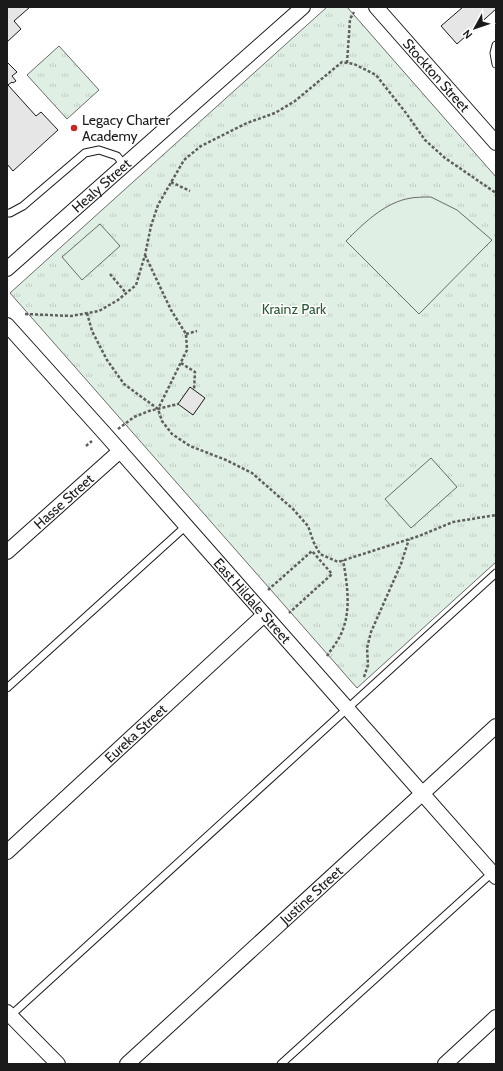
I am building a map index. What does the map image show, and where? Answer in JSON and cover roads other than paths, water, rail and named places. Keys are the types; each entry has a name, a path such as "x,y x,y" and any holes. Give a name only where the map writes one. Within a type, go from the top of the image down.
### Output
{"street":[{"name":"Healy Street","path":"7,269 303,7"},
{"name":"Stockton Street","path":"376,7 496,143"},
{"name":"East Hildale Street","path":"7,325 347,709 495,873"},
{"name":"Hasse Street","path":"7,552 120,451"},
{"name":"Eureka Street","path":"7,852 264,615"},
{"name":"Justine Street","path":"127,1064 496,726"},
{"path":"8,1016 58,1064"},
{"path":"445,1064 496,1017"}],"lane":[{"path":"496,45 494,53 496,64"},
{"path":"7,213 10,213 23,206 85,153 100,150 117,156 124,165"},
{"path":"7,688 186,526"},
{"path":"8,1016 496,573"},
{"path":"281,1064 495,873"}],"place":[{"name":"Legacy Charter Academy","path":"74,128"}],"park label":[{"name":"Krainz Park","path":"294,309"}]}
